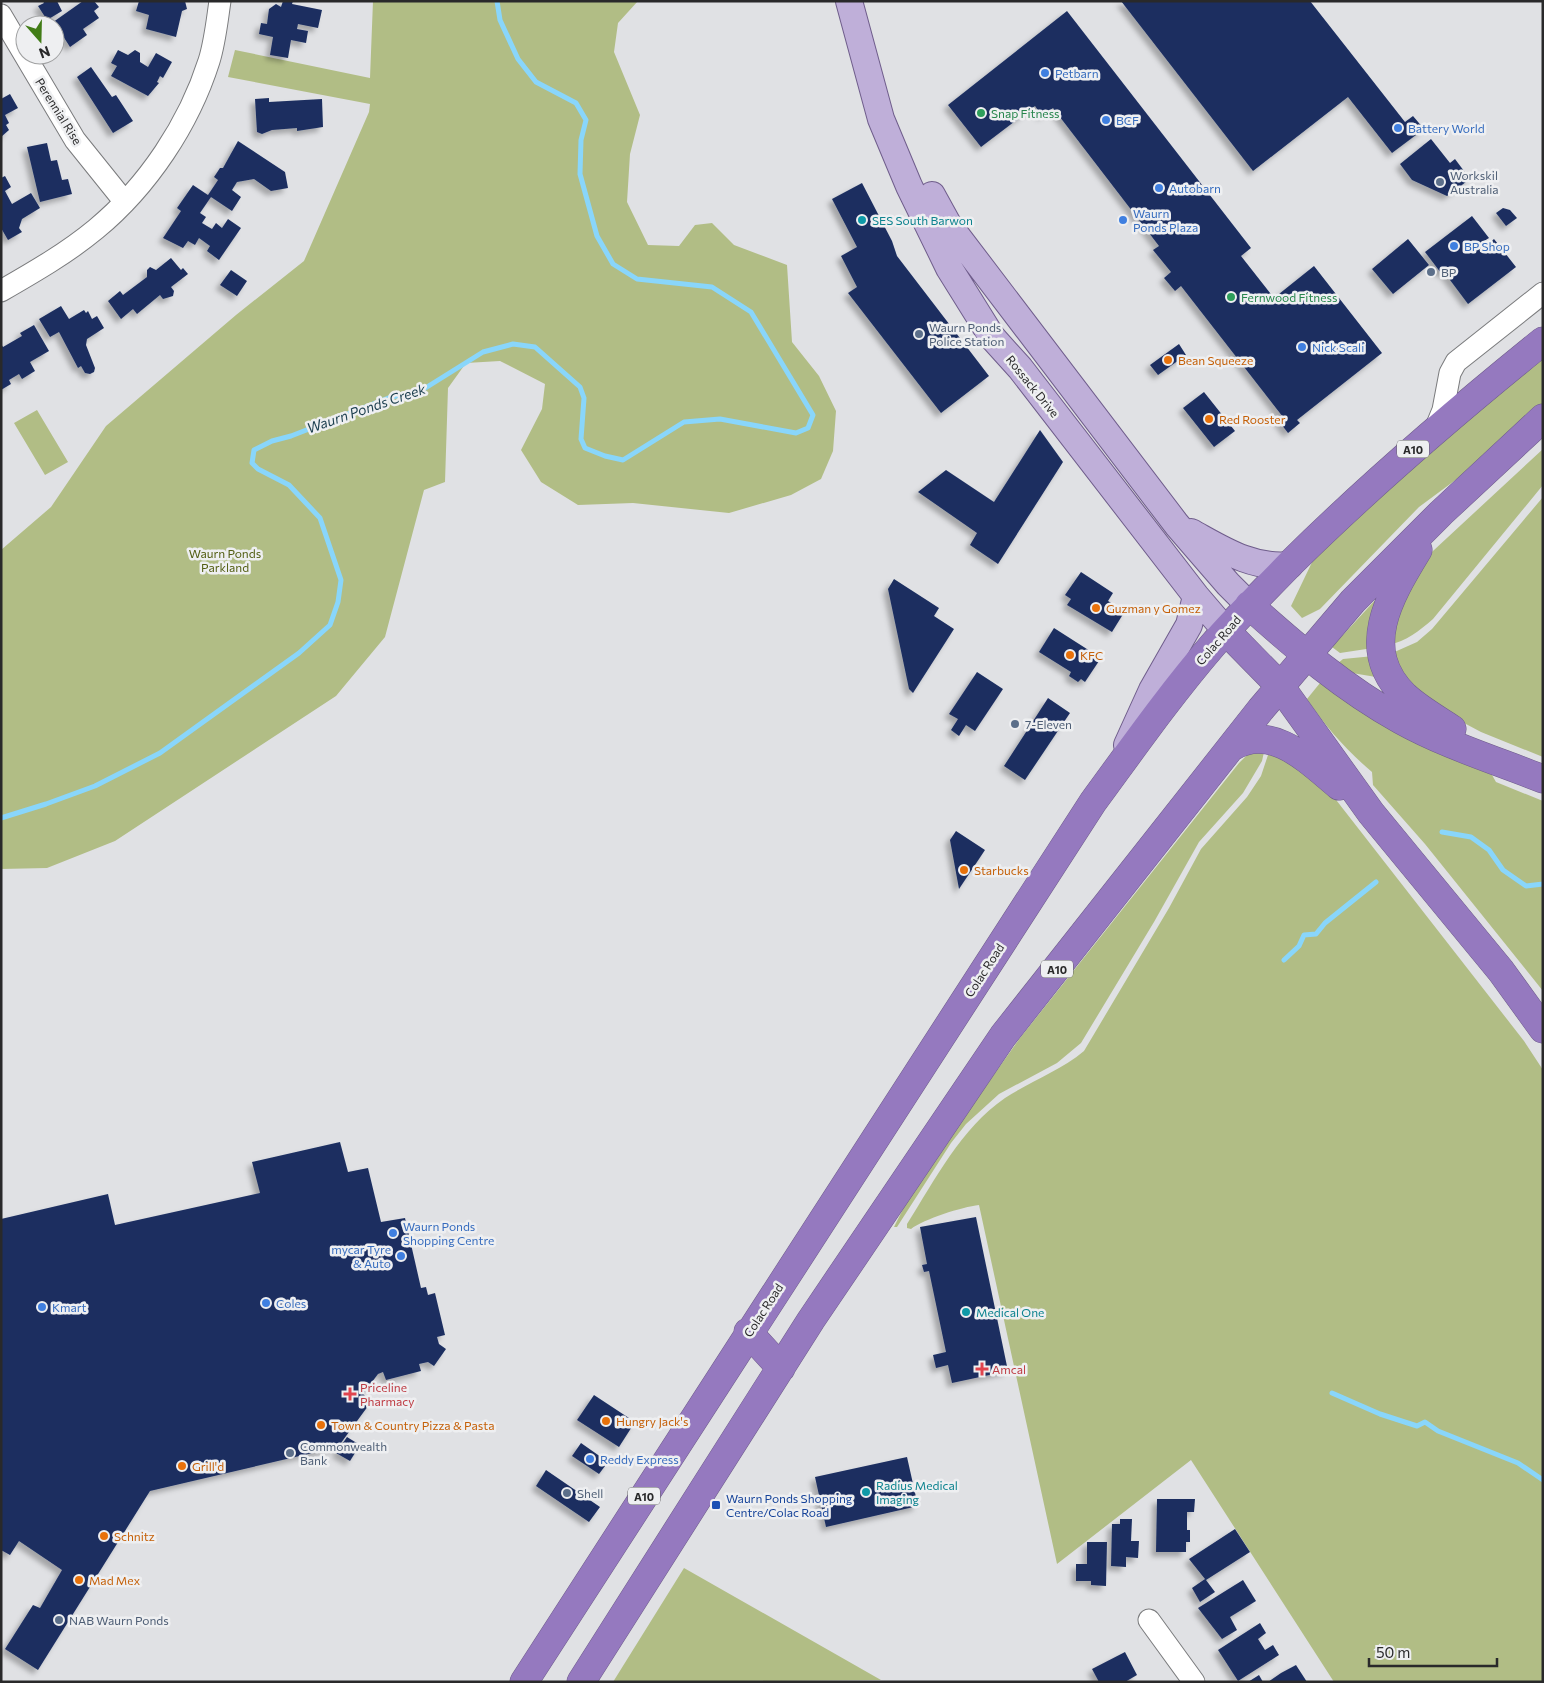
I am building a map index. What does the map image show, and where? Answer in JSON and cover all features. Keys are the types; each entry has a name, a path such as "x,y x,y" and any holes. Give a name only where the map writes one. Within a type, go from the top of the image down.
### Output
{"highway":[{"name":"Colac Road","path":"524,1682 743,1340 1119,764 1172,694 1249,605 1345,509 1433,432 1543,341"},
{"name":"A10","path":"582,1682 811,1320 1003,1036 1280,686 1353,601 1441,513 1543,418"},
{"path":"1441,513 1390,599 1380,631 1383,658 1390,675 1407,698 1506,764"},
{"path":"1249,605 1306,656 1341,683 1402,721 1452,744 1543,778"},
{"path":"1226,631 1280,686 1371,813 1501,971 1543,1029"},
{"path":"1232,747 1253,739 1280,743 1312,764 1371,813"},
{"path":"743,1340 780,1368"}],"main road":[{"name":"Rossack Drive","path":"849,1 888,117 948,224 1177,525 1228,584 1249,605"},
{"name":"Rossack Drive","path":"858,1 888,117 894,153 949,268 992,336 1033,385 1196,596 1226,631"},
{"path":"1033,385 1056,367"},
{"path":"1177,525 1243,559 1265,565 1290,565"},
{"path":"1119,764 1152,690 1189,625 1196,596"}],"street":[{"path":"1,291 65,252 98,228 154,167 178,133 196,95 210,59 220,1"},
{"name":"Perennial Rise","path":"1,16 75,140 124,201"},
{"path":"1433,432 1443,410 1450,373 1456,362 1543,293"},
{"path":"1149,1620 1194,1682"}],"green space":[{"name":"Waurn Ponds Parkland","path":"373,1 638,1 618,23 614,52 640,115 630,154 627,202 648,245 679,246 695,225 712,223 734,245 787,265 792,342 819,376 836,411 833,451 821,479 791,495 729,513 633,503 578,505 541,482 521,450 542,409 545,384 500,361 466,363 448,388 445,482 424,490 385,637 336,696 115,841 47,868 1,869 1,550 51,507 106,426 236,315 304,261 369,112 370,104 228,77 235,50 370,78"},
{"path":"1543,353 1543,407 1469,470 1419,507 1320,609 1302,618 1291,606 1315,556 1341,529"},
{"path":"37,410 68,462 45,475 14,423"},
{"path":"1543,449 1543,485 1433,619 1407,638 1388,645 1388,637 1420,563"},
{"path":"1543,497 1543,757 1481,732 1417,698 1390,654 1417,642 1432,629"},
{"path":"1378,597 1373,648 1340,653 1332,647"},
{"path":"1374,656 1382,678 1346,672 1337,664 1343,659"},
{"path":"1320,683 1383,722 1492,775 1496,782 1543,801 1543,991 1425,844 1373,785 1372,772 1345,747 1314,709 1307,699"},
{"path":"1270,749 1326,787 1524,1041 1543,1070 1543,1682 1334,1682 1191,1460 1057,1564 979,1205 944,1214 911,1229 907,1228 907,1224 950,1156 962,1139 989,1110 1005,1098 1084,1051 1169,908 1201,849 1247,797 1261,776"},
{"path":"1264,752 1262,761 1243,793 1199,842 1154,922 1081,1043 1057,1063 999,1094 966,1124 951,1143 897,1227 894,1227 913,1189 1020,1038 1239,763 1248,754"},
{"path":"684,1568 881,1680 613,1682"}],"building":[{"path":"43,1 57,1 62,11 55,15 44,15 38,6 44,3"},
{"path":"83,1 94,1 99,7 94,11 99,18 83,29 87,35 70,47 65,39 65,15 63,15"},
{"path":"139,1 185,1 187,9 182,11 176,37 146,29 149,15 136,11"},
{"path":"283,1 293,1 292,4 322,10 318,28 298,24 297,29 308,31 306,43 291,40 288,58 270,55 273,37 259,34 261,23 267,24 269,9 276,4 281,7"},
{"path":"1121,1 1310,1 1405,122 1413,116 1424,129 1392,153 1348,97 1253,171"},
{"path":"1067,11 1251,248 1241,256 1274,298 1314,266 1382,353 1297,420 1300,423 1288,433 1278,420 1283,417 1181,286 1175,291 1164,278 1171,272 1153,250 1159,246 1053,108 1042,116 1035,106 981,147 948,105"},
{"path":"118,50 128,55 135,50 140,53 140,62 148,67 156,53 172,62 163,78 160,76 157,82 159,83 148,96 111,76 117,66 111,63"},
{"path":"91,67 112,97 116,95 133,121 113,133 77,77"},
{"path":"10,94 18,108 5,115 9,123 6,125 9,130 1,137 1,99"},
{"path":"269,98 269,102 322,99 323,127 297,131 297,128 272,130 262,134 257,132 255,99"},
{"path":"1431,139 1450,163 1455,159 1470,179 1447,196 1412,180 1400,164"},
{"path":"238,141 285,172 288,188 271,191 254,179 237,182 232,190 241,197 232,211 208,195 218,180 214,177 220,168 223,168"},
{"path":"47,143 51,161 57,160 62,180 68,179 72,194 40,202 27,147"},
{"path":"5,176 11,187 5,191 12,204 31,193 40,208 22,219 19,228 22,232 8,240 1,228 1,178"},
{"name":"Waurn Ponds Police Station","path":"862,183 892,241 897,256 989,376 941,413 848,293 857,287 841,256 857,247 832,199"},
{"path":"193,185 211,197 200,213 206,217 202,223 212,229 216,223 222,228 228,219 241,228 219,260 207,251 210,246 199,238 195,245 188,241 183,248 163,238 181,211 177,208"},
{"path":"1503,208 1510,210 1517,218 1506,226 1496,213"},
{"path":"1472,216 1489,238 1484,241 1488,244 1494,239 1516,267 1468,304 1444,272 1441,273 1425,252"},
{"path":"1408,239 1429,265 1393,294 1372,269"},
{"path":"171,258 181,270 183,268 188,274 171,287 174,291 173,296 163,299 160,295 137,314 133,309 121,319 108,301 120,291 123,295 147,277 147,270 150,267 156,270"},
{"path":"231,270 247,281 237,296 220,285"},
{"path":"61,306 69,319 84,310 86,313 88,311 92,319 97,316 104,328 87,339 86,345 95,368 94,372 90,374 85,373 81,366 78,368 59,332 50,337 39,319"},
{"path":"34,325 49,351 30,362 35,371 22,379 19,374 9,380 11,384 1,390 1,344 3,347 22,336 20,333"},
{"name":"Bean Squeeze","path":"1179,344 1186,355 1158,375 1150,365"},
{"name":"Red Rooster","path":"1204,392 1235,431 1214,447 1183,408"},
{"path":"1040,430 1063,462 998,564 970,545 977,533 918,492 946,470 994,502"},
{"name":"Guzman y Gomez","path":"1081,572 1113,593 1108,601 1125,611 1112,632 1067,605 1071,599 1065,595"},
{"path":"894,579 939,608 934,616 954,629 913,693 909,689 888,589"},
{"name":"KFC","path":"1054,628 1101,658 1085,682 1081,679 1078,682 1069,676 1071,672 1039,652"},
{"path":"977,672 1003,689 975,731 966,725 959,736 951,730 958,719 949,714"},
{"path":"1048,698 1070,713 1025,780 1004,766"},
{"name":"Starbucks","path":"956,831 985,850 959,889 950,840"},
{"path":"340,1142 348,1172 368,1168 381,1222 405,1218 421,1288 426,1287 428,1295 435,1293 445,1335 437,1337 439,1344 446,1349 434,1366 428,1362 419,1364 421,1371 386,1380 383,1372 378,1374 363,1394 371,1402 338,1447 150,1491 38,1670 5,1649 33,1605 40,1608 62,1570 19,1541 10,1555 1,1550 1,1219 108,1194 115,1225 260,1193 252,1162"},
{"name":"Medical One","path":"976,1217 1008,1371 952,1383 948,1365 936,1368 933,1355 946,1352 929,1271 924,1272 922,1265 927,1264 920,1227"},
{"name":"Hungry Jack's","path":"594,1395 635,1422 619,1447 577,1420"},
{"path":"347,1437 360,1445 350,1461 336,1453"},
{"name":"Reddy Express","path":"581,1443 608,1462 599,1474 572,1456"},
{"name":"Radius Medical Imaging","path":"907,1457 918,1506 826,1527 815,1477"},
{"path":"546,1470 600,1507 589,1522 536,1486"},
{"path":"1157,1499 1195,1499 1194,1512 1187,1512 1187,1530 1190,1530 1190,1542 1186,1542 1186,1552 1156,1552"},
{"path":"1120,1519 1132,1519 1131,1541 1139,1541 1138,1558 1126,1557 1126,1567 1111,1566 1112,1524 1120,1524"},
{"path":"1235,1529 1250,1552 1206,1580 1215,1592 1200,1602 1192,1588 1205,1579 1189,1559"},
{"path":"1087,1542 1107,1542 1106,1586 1091,1585 1091,1581 1076,1581 1076,1564 1087,1564"},
{"path":"1243,1580 1256,1601 1230,1617 1237,1630 1222,1639 1198,1608"},
{"path":"1260,1623 1266,1633 1258,1639 1265,1650 1273,1645 1279,1655 1238,1681 1218,1650"},
{"path":"1125,1652 1137,1675 1125,1682 1099,1682 1092,1669"},
{"path":"1296,1665 1307,1682 1268,1682 1281,1673"},
{"path":"1259,1675 1263,1682 1248,1682"}],"waterway":[{"name":"Waurn Ponds Creek","path":"1,818 95,786 160,753 299,653 330,625 338,602 341,580 320,518 289,485 258,469 252,463 254,450 272,441 291,436 391,397 419,392 483,352 513,344 535,347 580,387 584,398 581,439 585,448 605,456 623,460 684,422 720,419 796,433 808,428 813,415 751,312 712,287 637,279 613,264 597,236 580,174 581,140 586,120 576,103 536,82 518,59 500,20 497,1"},
{"path":"1442,832 1471,837 1489,850 1503,870 1526,886 1543,884"},
{"path":"1284,960 1299,946 1304,935 1316,934 1325,923 1376,882"},
{"path":"1332,1393 1380,1414 1417,1426 1425,1422 1438,1431 1518,1463 1543,1480"}],"place":[{"name":"Petbarn","path":"1045,73"},
{"name":"Snap Fitness","path":"981,113"},
{"name":"BCF","path":"1106,120"},
{"name":"Battery World","path":"1398,128"},
{"name":"Workskil Australia","path":"1440,182"},
{"name":"Autobarn","path":"1159,188"},
{"name":"SES South Barwon","path":"862,220"},
{"name":"Waurn Ponds Plaza","path":"1123,220"},
{"name":"BP Shop","path":"1454,246"},
{"name":"BP","path":"1431,272"},
{"name":"Fernwood Fitness","path":"1231,297"},
{"name":"Waurn Ponds Police Station","path":"919,334"},
{"name":"Nick Scali","path":"1302,347"},
{"name":"Bean Squeeze","path":"1168,360"},
{"name":"Red Rooster","path":"1209,419"},
{"name":"Guzman y Gomez","path":"1096,608"},
{"name":"KFC","path":"1070,655"},
{"name":"7-Eleven","path":"1015,724"},
{"name":"Starbucks","path":"964,870"},
{"name":"Waurn Ponds Shopping Centre","path":"393,1233"},
{"name":"mycar Tyre & Auto","path":"401,1256"},
{"name":"Coles","path":"266,1303"},
{"name":"Kmart","path":"42,1307"},
{"name":"Medical One","path":"966,1312"},
{"name":"Amcal","path":"982,1369"},
{"name":"Priceline Pharmacy","path":"350,1394"},
{"name":"Hungry Jack's","path":"606,1421"},
{"name":"Town & Country Pizza & Pasta","path":"321,1425"},
{"name":"Commonwealth Bank","path":"290,1453"},
{"name":"Reddy Express","path":"590,1459"},
{"name":"Grill'd","path":"182,1466"},
{"name":"Radius Medical Imaging","path":"866,1492"},
{"name":"Shell","path":"567,1493"},
{"name":"Waurn Ponds Shopping Centre/Colac Road","path":"716,1505"},
{"name":"Schnitz","path":"104,1536"},
{"name":"Mad Mex","path":"79,1580"},
{"name":"NAB Waurn Ponds","path":"59,1620"}]}
